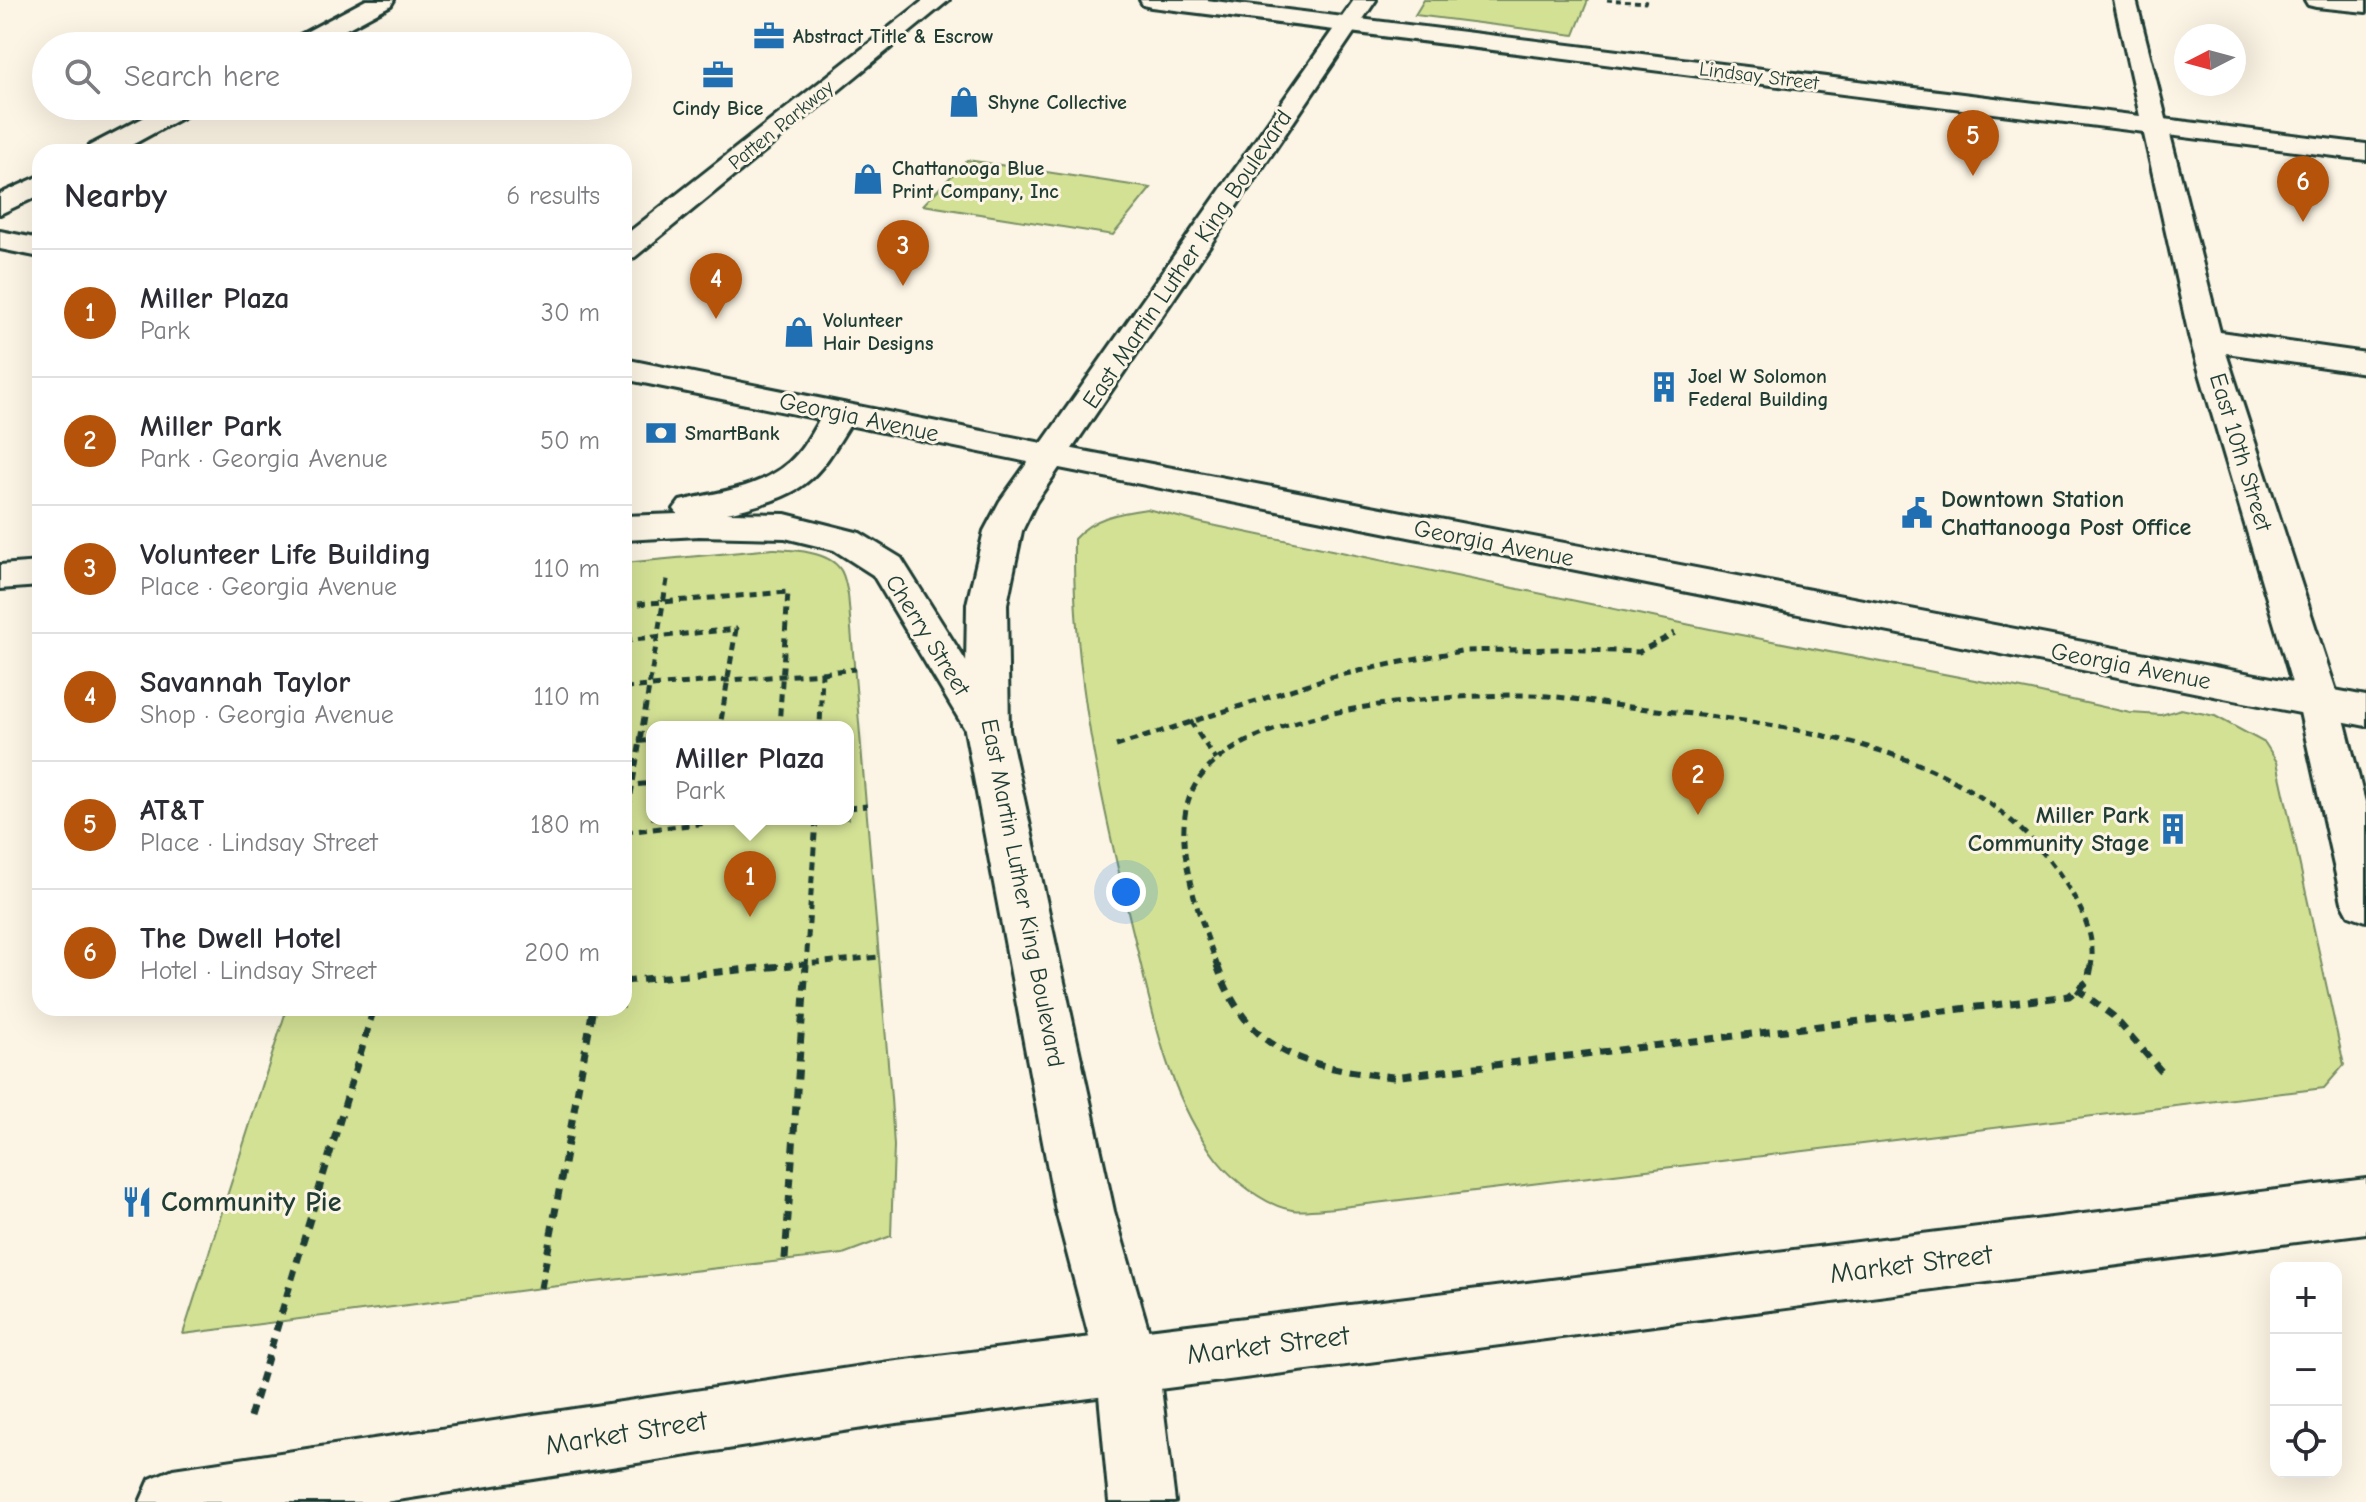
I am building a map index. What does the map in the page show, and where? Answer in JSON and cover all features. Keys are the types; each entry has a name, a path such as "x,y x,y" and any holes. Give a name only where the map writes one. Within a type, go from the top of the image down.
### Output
{"street":[{"path":"323,32 383,0"},
{"name":"Patten Parkway","path":"632,245 938,0"},
{"name":"Lindsay Street","path":"1151,0 1357,12 2156,126 2366,152"},
{"name":"East 10th Street","path":"2125,0 2206,340 2319,703 2366,902"},
{"path":"2316,0 2366,5"},
{"name":"East Martin Luther King Boulevard","path":"1142,1502 1127,1363 1085,1211 987,730 987,604 1003,531 1018,501 1357,12"},
{"path":"114,144 159,120"},
{"path":"0,205 32,188"},
{"path":"0,240 32,246"},
{"path":"2206,340 2366,363"},
{"name":"Georgia Avenue","path":"632,371 1052,456 2366,711"},
{"name":"Cherry Street","path":"632,523 771,489 793,477 811,461 840,413"},
{"name":"Cherry Street","path":"632,525 785,526 847,541 887,567 987,730"},
{"path":"0,577 32,575"},
{"name":"Market Street","path":"200,1498 889,1393 2366,1206"}],"path":[{"path":"1607,0 1645,3 1646,0"},
{"path":"646,784 632,785 668,572"},
{"path":"632,604 788,592 779,721"},
{"path":"632,639 736,629 721,721"},
{"path":"1116,746 1331,677 1461,651 1559,649 1639,652 1675,633"},
{"path":"632,687 855,669"},
{"path":"820,721 822,673"},
{"path":"1528,695 1590,700 1719,717 1839,741 1918,764 1966,788 2016,824 2051,860 2085,915 2093,955 2088,981 2069,996 1393,1077 1333,1070 1288,1055 1247,1024 1228,996 1190,870 1181,829 1192,788 1216,760 1247,741 1306,720 1443,697 1528,695"},
{"path":"1190,721 1216,760"},
{"path":"632,742 646,741"},
{"path":"854,807 867,806"},
{"path":"632,833 696,825"},
{"path":"785,1259 816,825"},
{"path":"632,980 879,957"},
{"path":"2077,989 2113,1016 2161,1071"},
{"path":"200,1498 371,1016"},
{"path":"541,1288 592,1016"}],"green space":[{"path":"1424,0 1588,0 1574,35 1415,15"},
{"path":"967,160 1151,188 1113,235 923,205"},
{"path":"1147,509 1710,629 2130,713 2161,715 2181,709 2215,716 2265,743 2277,762 2344,1065 2324,1088 1308,1211 1282,1208 1261,1198 1232,1176 1217,1160 1185,1107 1163,1049 1147,989 1099,784 1078,638 1074,539 1098,521"},
{"path":"781,549 819,555 834,563 843,574 848,594 891,1098 894,1146 891,1236 843,1254 541,1288 183,1334 284,1016 632,1016 632,562"}],"place":[{"name":"Abstract Title & Escrow","path":"769,36"},
{"name":"Cindy Bice","path":"718,75"},
{"name":"Shyne Collective","path":"964,102"},
{"name":"AT&T","path":"1973,176"},
{"name":"Chattanooga Blue Print Company, Inc","path":"868,179"},
{"name":"The Dwell Hotel","path":"2303,222"},
{"name":"Volunteer Life Building","path":"903,286"},
{"name":"Savannah Taylor","path":"716,319"},
{"name":"Volunteer Hair Designs","path":"799,332"},
{"name":"Joel W Solomon Federal Building","path":"1664,387"},
{"name":"SmartBank","path":"661,433"},
{"name":"Downtown Station Chattanooga Post Office","path":"1917,513"},
{"name":"Miller Park","path":"1698,815"},
{"name":"Miller Park Community Stage","path":"2173,829"},
{"name":"Miller Plaza","path":"750,917"},
{"name":"Community Pie","path":"137,1202"}]}
